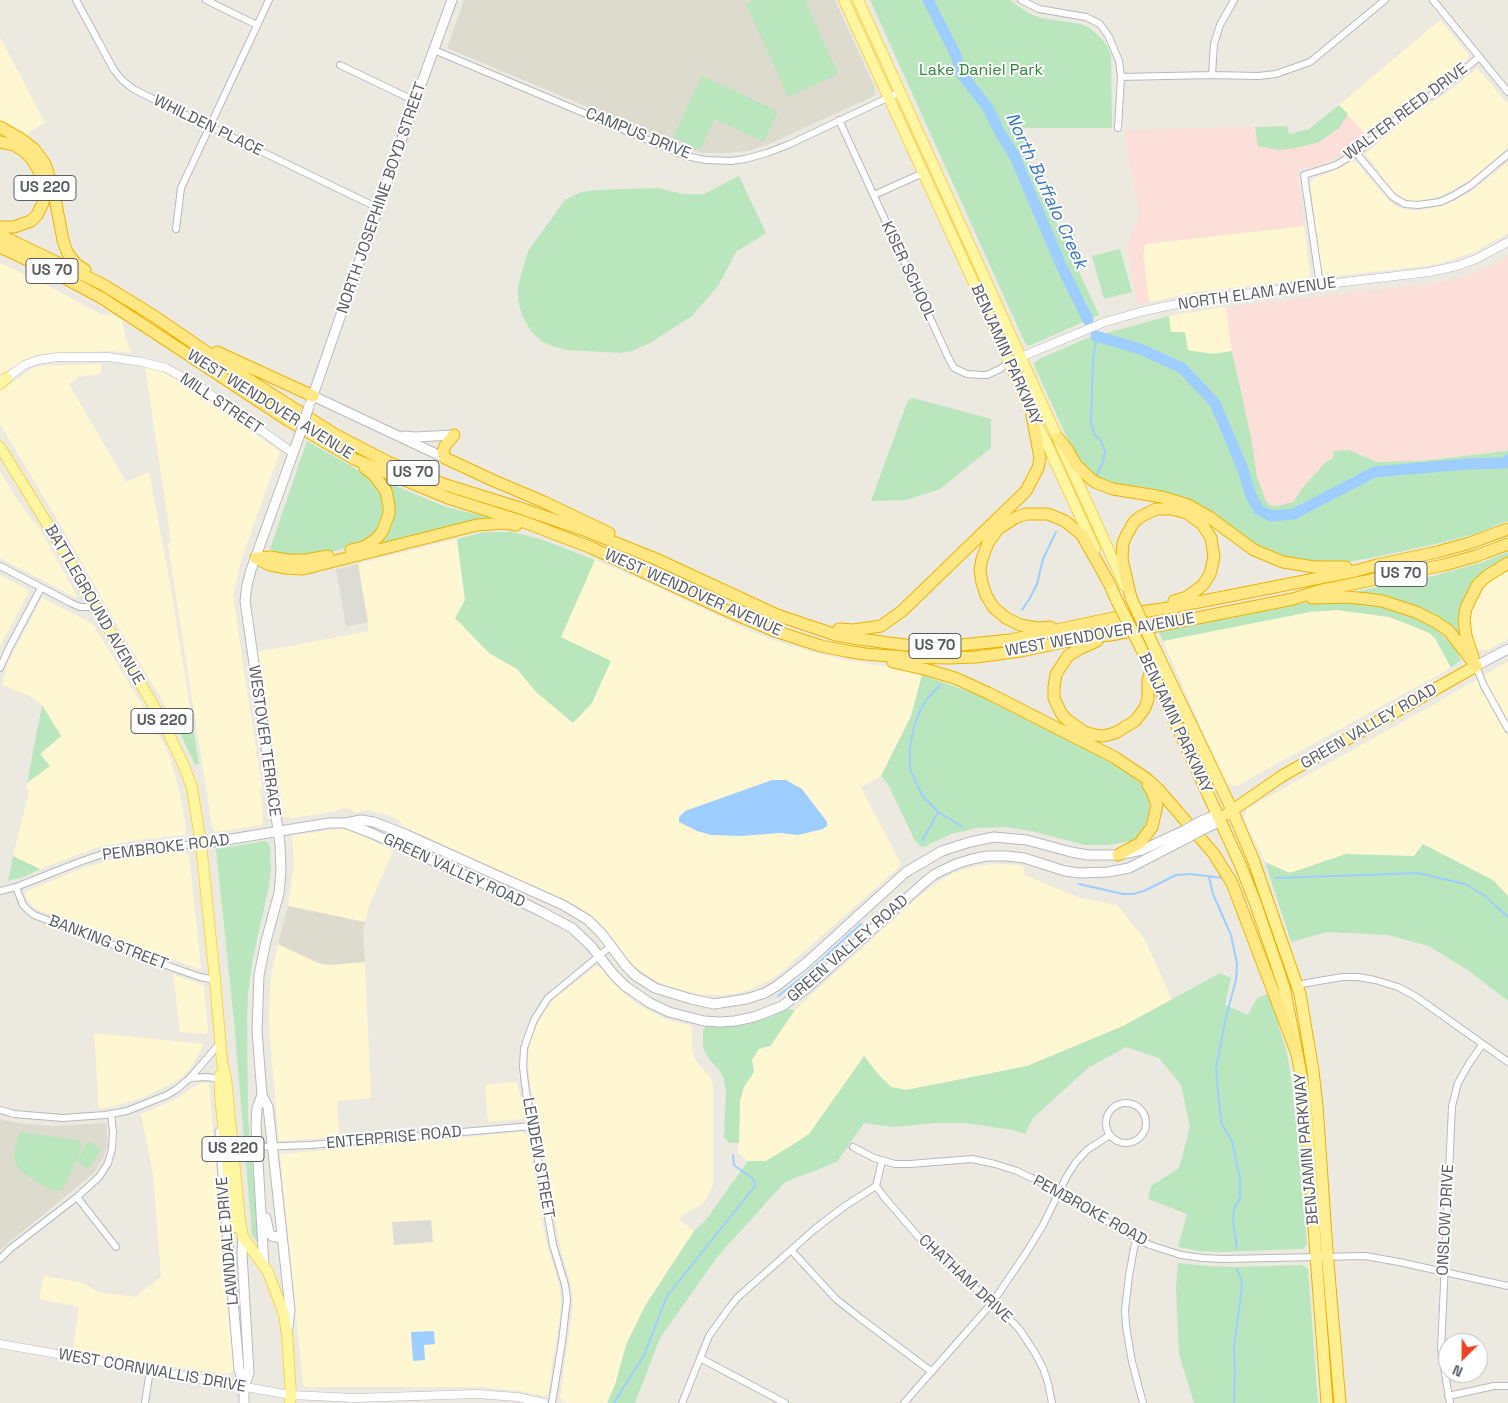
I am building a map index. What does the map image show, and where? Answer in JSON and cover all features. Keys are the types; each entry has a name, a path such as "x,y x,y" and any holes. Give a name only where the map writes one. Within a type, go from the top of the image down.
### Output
{"highway":[{"path":"0,127 34,149 45,164 53,188 67,252 76,264 102,284"},
{"name":"US 220","path":"0,142 24,150 38,169 45,187 43,203 37,215 30,221 14,227 0,227"},
{"name":"WEST WENDOVER AVENUE","path":"0,236 102,284 334,434 388,462 446,485 552,518 656,559 754,606 836,635 905,645 933,646 1010,640 1040,635 1067,627 1355,571 1470,543 1508,529"},
{"name":"WEST WENDOVER AVENUE","path":"0,247 102,298 289,421 354,459 448,498 524,522 592,548 776,632 822,646 865,654 922,658 976,657 1021,651 1293,599 1318,591 1444,565 1508,544"},
{"path":"192,341 311,401"},
{"path":"804,624 853,630 869,628 881,626 902,611 1018,499 1031,483 1038,468 1040,458 1032,415"},
{"path":"454,435 445,446 443,452 445,458 627,541 656,559"},
{"path":"1058,438 1076,465 1090,479 1113,490 1162,497 1188,505 1209,517 1254,550 1282,562 1329,568 1377,565"},
{"path":"256,558 270,557 306,560 364,547 376,539 387,522 390,506 388,497 382,484 374,475 354,459"},
{"path":"1131,598 1122,559 1122,551 1126,536 1134,522 1148,512 1165,508 1179,510 1202,524 1211,538 1214,557 1210,574 1202,586 1187,597 1142,612"},
{"path":"1067,627 1038,628 1020,625 1006,618 993,607 986,594 980,570 984,551 998,529 1015,518 1026,514 1048,514 1065,521 1082,536 1109,583"},
{"path":"256,558 270,565 303,569 477,525 505,523 540,529"},
{"path":"1476,666 1466,636 1464,620 1466,608 1478,584 1508,563"},
{"name":"BENJAMIN PARKWAY","path":"1109,583 1219,817 1255,902 1284,987 1305,1095 1327,1403"},
{"path":"1293,599 1347,597 1382,601 1401,606 1436,622 1449,631 1476,666"},
{"name":"BENJAMIN PARKWAY","path":"1131,598 1232,810 1253,859 1296,984 1307,1032 1317,1106 1340,1403"},
{"path":"1111,635 1079,648 1068,656 1056,674 1054,698 1066,719 1084,732 1095,735 1104,736 1125,728 1136,721 1145,708 1148,699 1148,680 1151,671"},
{"path":"865,654 955,678 988,693 1094,746 1147,779 1159,790 1214,854 1226,872 1243,910 1297,1054"},
{"name":"GREEN VALLEY ROAD","path":"1219,817 1282,776 1476,666"},
{"path":"1118,855 1140,843 1152,827 1157,805 1152,791 1146,782 1130,768"}],"main road":[{"name":"NORTH JOSEPHINE BOYD STREET","path":"311,401 452,0"},
{"name":"BENJAMIN PARKWAY","path":"844,0 1032,415 1106,571 1109,583"},
{"name":"BENJAMIN PARKWAY","path":"858,0 1131,598"},
{"path":"311,401 396,435 445,458"},
{"name":"WESTOVER TERRACE","path":"287,1334 290,1309 268,1107 262,1094 257,1013 259,975 279,888 281,871 280,844 245,601 246,585 311,401"},
{"path":"396,435 415,437 454,435"},
{"name":"BATTLEGROUND AVENUE","path":"0,447 56,538 163,722 184,766 192,788 201,844 220,1043 226,1079 240,1221 244,1237 272,1280 281,1306 287,1334 292,1400"},
{"name":"GREEN VALLEY ROAD","path":"1476,666 1508,649"},
{"name":"GREEN VALLEY ROAD","path":"346,823 379,836 540,911 572,928 591,946 625,986 650,1003 669,1012 704,1021 720,1022 754,1017 782,1006 814,982 926,881 956,864 972,858 1006,856 1024,858 1066,871 1080,873 1108,872 1129,868 1219,817"},
{"name":"GREEN VALLEY ROAD","path":"278,832 330,823 362,820 374,822 407,835 542,895 588,920 602,934 636,976 655,988 714,1004 765,993 778,985 806,963 906,872 942,852 970,842 994,837 1027,840 1088,855 1118,855 1142,850 1187,834"},
{"name":"PEMBROKE ROAD","path":"201,844 278,832"},
{"name":"BATTLEGROUND AVENUE","path":"222,1062 220,1094 232,1210 235,1228 244,1237"},
{"name":"LAWNDALE DRIVE","path":"220,1094 220,1135 225,1214 240,1369 244,1387 244,1403"},
{"name":"WESTOVER TERRACE","path":"262,1094 257,1108 257,1147 264,1266"},
{"path":"259,1189 264,1205 267,1230 272,1236 282,1238"},
{"name":"LAWNDALE DRIVE","path":"244,1237 242,1254 249,1373 244,1387"}],"street":[{"name":"WHILDEN PLACE","path":"76,0 114,70 122,80 143,94 378,208"},
{"path":"206,0 257,25"},
{"path":"176,229 181,188 269,0"},
{"path":"1020,0 1039,9 1086,17 1100,24 1116,50 1121,76 1118,128"},
{"path":"1212,75 1214,44 1220,25 1234,0"},
{"path":"1121,76 1258,76 1276,74 1310,62 1386,0"},
{"path":"1433,0 1508,92"},
{"name":"CAMPUS DRIVE","path":"434,50 686,156 706,160 731,161 767,153 900,92"},
{"name":"WALTER REED DRIVE","path":"1320,285 1304,175 1336,165 1356,153 1409,109 1434,94 1479,56"},
{"path":"340,65 415,101"},
{"name":"KISER SCHOOL","path":"839,120 954,368 966,374 987,375 1009,362"},
{"path":"1356,153 1393,197 1398,201 1411,205 1429,204 1453,196 1471,185 1508,154"},
{"path":"874,195 923,173"},
{"name":"NORTH ELAM AVENUE","path":"1009,362 1105,322 1144,311 1172,305 1429,272 1457,266 1476,259 1508,242"},
{"name":"MILL STREET","path":"2,380 24,366 46,359 108,357 166,368 200,387 293,453"},
{"path":"0,566 80,607 95,607"},
{"path":"0,668 41,588"},
{"path":"1476,666 1484,686 1508,729"},
{"name":"PEMBROKE ROAD","path":"0,891 16,887 106,853 201,844"},
{"name":"BANKING STREET","path":"16,887 23,904 34,914 174,968 215,980"},
{"name":"LENDEW STREET","path":"552,1403 567,1299 554,1245 532,1126 523,1067 524,1048 534,1020 548,998 611,946"},
{"path":"1284,987 1342,977 1375,980 1398,987 1415,996 1508,1062"},
{"path":"0,1110 14,1114 64,1118 127,1111 167,1095 186,1082 220,1043"},
{"name":"ONSLOW DRIVE","path":"1449,1399 1441,1350 1452,1106 1458,1083 1482,1045"},
{"path":"190,1078 207,1076 220,1079"},
{"path":"1120,1104 1132,1104 1143,1112 1146,1125 1140,1138 1134,1142 1127,1143 1114,1139 1110,1134 1107,1129 1107,1116 1114,1107 1120,1104"},
{"path":"0,1258 77,1198 99,1178 108,1163 112,1149 111,1114"},
{"name":"ENTERPRISE ROAD","path":"257,1147 311,1145 532,1126"},
{"path":"904,1403 992,1303 1039,1232 1076,1162 1087,1150 1110,1134"},
{"name":"PEMBROKE ROAD","path":"853,1147 874,1158 895,1164 972,1160 995,1164 1017,1171 1059,1193 1137,1239 1181,1255 1203,1258 1374,1257 1508,1286"},
{"path":"682,1403 709,1336 729,1308 830,1216 876,1186 882,1161"},
{"name":"CHATHAM DRIVE","path":"876,1186 922,1241 1020,1330 1036,1354 1048,1383 1052,1403"},
{"path":"77,1198 116,1247"},
{"path":"1137,1239 1129,1276 1125,1310 1132,1362 1143,1403"},
{"path":"791,1250 836,1299 932,1372"},
{"name":"WEST CORNWALLIS DRIVE","path":"0,1344 244,1387 292,1400 477,1394 517,1397 544,1403"},
{"path":"700,1358 785,1403"},
{"path":"145,1403 150,1370"},
{"path":"1449,1399 1494,1386 1508,1386"}],"shaded area":[{"path":"464,0 835,0 875,88 875,93 874,96 767,145 748,151 704,153 690,150 447,48"},
{"path":"1440,20 1468,54 1468,60 1441,82 1403,106 1366,135 1339,105"},
{"path":"0,37 45,123 31,131 25,138 0,124"},
{"path":"1477,68 1508,104 1508,148 1470,180 1446,193 1430,199 1414,201 1400,197 1380,175 1379,171 1365,154 1411,115 1449,91"},
{"path":"1339,105 1366,135 1333,160 1314,167 1297,170 1304,226 1145,244 1143,256 1149,302 1136,304 1127,244 1139,215 1124,130 1287,126 1289,134 1309,129"},
{"path":"1350,162 1357,163 1395,206 1416,211 1446,205 1464,196 1508,162 1508,233 1474,252 1441,263 1325,277 1321,274 1310,183 1314,178 1330,173"},
{"path":"1304,226 1310,274 1307,279 1197,292 1149,302 1143,256 1145,244"},
{"path":"1508,256 1508,449 1506,451 1421,461 1377,462 1349,450 1333,451 1333,458 1326,462 1303,487 1293,502 1270,506 1266,501 1257,477 1251,437 1232,351 1226,308 1436,283 1461,278 1495,264"},
{"path":"0,263 41,282 102,315 113,315 122,320 126,339 132,353 111,351 41,354 29,358 0,374"},
{"path":"1226,308 1232,351 1213,354 1188,350 1171,332 1169,316"},
{"path":"101,364 101,374 77,377 77,379 69,384 126,482 149,472 170,583 191,713 175,722 0,424 0,391 33,368 41,366"},
{"path":"145,366 163,372 190,386 280,452 242,557 233,594 262,787 260,789 263,813 262,825 215,832 212,826 168,545 171,541"},
{"path":"0,471 14,495 40,529 76,597 0,558"},
{"path":"457,539 465,600 489,653 517,669 536,692 611,662 560,637 595,560 752,632 781,643 843,660 883,666 922,675 911,716 881,776 861,787 900,863 898,868 780,973 766,982 749,990 733,994 700,994 668,987 638,969 629,961 607,931 589,914 577,906 418,833 390,816 368,810 356,813 350,809 343,808 338,811 292,818 284,817 258,652 369,631 358,564"},
{"path":"358,564 368,622 346,627 336,569"},
{"path":"1508,567 1508,639 1488,650 1478,650 1471,641 1468,617 1479,588"},
{"path":"0,575 29,592 0,646"},
{"path":"42,598 94,626 146,711 171,761 180,794 186,827 185,835 137,840 98,847 40,869 13,856 29,791 26,787 27,783 50,766 40,754 61,736 42,705 30,696 2,685 8,663"},
{"path":"1337,610 1389,617 1429,633 1435,638 1451,668 1238,785 1226,783 1163,641 1310,612"},
{"path":"1508,661 1508,896 1493,880 1414,856 1346,854 1289,873 1265,862 1244,818 1247,809"},
{"path":"341,829 350,830 391,849 392,854 370,903 365,922 288,906 294,864 292,837 294,835"},
{"path":"185,852 189,855 201,967 199,969 40,911 26,898 25,893 27,891 83,868 116,859"},
{"path":"995,864 1024,867 1024,875 1080,898 1117,905 1145,940 1172,1000 1123,1026 1027,1066 906,1090 892,1087 864,1057 809,1134 766,1161 748,1161 738,1153 740,1101 744,1087 754,1072 752,1060 759,1049 771,1046 795,1010 917,898 953,873"},
{"path":"288,906 365,922 363,934 365,962 329,965 318,963 278,944"},
{"path":"278,944 318,963 329,965 365,962 371,1098 337,1101 339,1137 279,1141 269,1016 271,977"},
{"path":"595,967 603,969 613,983 635,1003 659,1016 690,1025 692,1028 693,1054 698,1064 710,1077 713,1085 713,1184 705,1201 679,1219 694,1231 645,1306 626,1345 615,1385 607,1403 569,1403 560,1398 573,1307 572,1289 560,1246 529,1077 528,1060 529,1046 536,1026 545,1009 554,999"},
{"path":"173,974 202,985 204,988 207,1034 180,1032"},
{"path":"94,1034 204,1044 193,1064 184,1075 173,1083 144,1097 99,1109"},
{"path":"204,1082 209,1084 233,1371 228,1374 150,1364 73,1350 79,1307 39,1299 44,1276 83,1283 98,1292 135,1297 161,1277 153,1174 141,1114 178,1098"},
{"path":"517,1082 523,1119 488,1122 485,1085"},
{"path":"0,1119 18,1123 53,1126 106,1123 108,1144 103,1158 94,1173 0,1250"},
{"path":"522,1132 528,1136 542,1222 559,1284 561,1303 548,1393 543,1396 484,1387 305,1387 303,1385 280,1155"},
{"path":"431,1220 433,1242 394,1245 392,1222"}],"green space":[{"path":"755,0 805,0 838,74 788,97 746,4"},
{"name":"Lake Daniel Park","path":"870,0 1010,0 1028,13 1041,18 1081,24 1091,29 1108,47 1111,56 1112,128 1023,128 1025,155 1099,315 1029,346 1026,345"},
{"path":"702,76 778,111 764,142 715,119 700,150 673,137"},
{"path":"1339,105 1348,114 1339,128 1319,142 1279,150 1258,146 1255,127 1287,126 1289,134 1309,129"},
{"path":"739,176 766,233 736,252 718,286 692,316 650,343 632,351 620,353 567,350 541,341 531,331 522,316 518,300 518,287 521,275 528,251 565,200 581,192 596,190 658,188 683,194 704,194"},
{"path":"1120,249 1132,292 1104,299 1092,256"},
{"path":"1169,316 1171,332 1185,332 1188,350 1213,354 1232,351 1251,437 1257,477 1266,501 1270,505 1277,506 1293,502 1303,487 1326,462 1333,458 1333,451 1349,450 1377,462 1421,461 1506,451 1508,449 1508,521 1476,534 1376,557 1341,563 1314,563 1292,560 1263,549 1201,505 1179,497 1103,482 1084,467 1074,453 1034,363 1085,339"},
{"path":"913,398 991,419 991,448 940,489 906,500 871,501 908,400"},
{"path":"307,441 365,474 374,481 384,497 385,517 376,534 361,544 312,557 278,553 270,549"},
{"path":"388,483 446,507 496,519 374,545 382,538"},
{"path":"484,532 512,532 540,539 595,560 561,637 611,661 592,703 573,723 536,692 517,669 489,653 455,618 465,600 457,539"},
{"path":"1508,552 1508,558 1470,588 1466,647 1452,631 1358,593 1358,591 1433,576 1483,562"},
{"path":"1324,601 1377,605 1398,610 1422,620 1439,631 1455,648 1461,660 1451,668 1435,638 1429,633 1410,625 1389,617 1337,610 1310,612 1163,641 1159,632 1304,603"},
{"path":"922,675 988,698 1055,732 1125,771 1143,785 1148,794 1150,807 1148,820 1141,833 1134,840 1127,842 1108,845 1085,845 1031,831 1006,827 977,828 951,834 921,847 915,841 888,784 881,776 911,716"},
{"path":"42,705 61,736 40,754 50,766 27,783"},
{"path":"191,713 199,764 195,765 175,722"},
{"path":"266,841 270,846 271,868 269,886 253,958 248,994 247,1020 248,1116 259,1244 252,1235 234,1021 216,849"},
{"path":"1423,844 1493,880 1508,896 1508,1001 1469,971 1429,946 1388,935 1327,932 1291,942 1265,862 1290,873 1346,854 1414,856"},
{"path":"13,856 40,869 24,877 8,881"},
{"path":"1220,973 1231,978 1225,1005 1248,1015 1257,998 1269,993 1287,1053 1293,1092 1307,1244 1303,1249 1220,1252 1198,1251 1178,1247 1187,1214 1148,1199 1151,1186 1179,1168 1190,1127 1181,1085 1159,1058 1126,1047 1088,1068 1033,1118 1025,1134 1013,1130 965,1123 935,1123 893,1127 864,1123 837,1162 785,1182 718,1256 660,1338 635,1403 607,1403 615,1385 626,1345 645,1306 694,1231 705,1221 748,1161 766,1161 809,1134 864,1056 891,1087 906,1090 1027,1066 1123,1026"},
{"path":"787,1009 795,1010 770,1046 759,1049 752,1060 754,1072 744,1087 740,1101 739,1143 729,1143 724,1137 726,1091 724,1080 703,1047 703,1030 707,1026 749,1024"},
{"path":"20,1132 78,1140 82,1146 77,1160 89,1141 101,1150 88,1169 76,1161 62,1190 57,1191 38,1183 16,1165 14,1157 15,1147"},
{"path":"1178,1263 1233,1267 1302,1265 1308,1269 1318,1403 1194,1403 1179,1354 1176,1288"}],"water":[{"path":"772,780 786,780 802,789 827,822 827,826 823,829 798,835 780,833 741,836 711,835 697,831 679,822 679,817 685,811"},
{"path":"434,1331 435,1344 424,1345 425,1360 413,1361 411,1332"}],"waterway":[{"name":"North Buffalo Creek","path":"928,0 955,53 961,73 988,108 1000,133 1014,155 1061,265 1088,320"},
{"path":"1096,336 1093,359 1091,421 1094,434 1101,441 1105,451 1103,462 1097,474"},
{"name":"North Buffalo Creek","path":"1096,336 1140,349 1182,368 1215,403 1242,467 1251,496 1259,510 1271,516 1294,514 1374,472 1467,464 1504,463 1508,460"},
{"path":"1022,610 1037,584 1043,559 1056,532"},
{"path":"940,685 926,700 919,713 910,747 910,769 922,795 938,812 963,827"},
{"path":"922,841 938,812"},
{"path":"1276,878 1418,873 1465,884 1485,896 1508,917"},
{"path":"1079,884 1123,894 1133,894 1144,891 1176,875 1190,874 1223,878"},
{"path":"1209,877 1213,894 1231,935 1237,964 1236,980 1226,1017 1216,1068 1222,1124 1232,1141 1240,1179 1240,1198 1234,1209 1233,1220 1237,1248"},
{"path":"778,996 805,975 861,924"},
{"path":"614,1403 644,1355 667,1296 755,1186 753,1179 734,1165 733,1155"},
{"path":"1234,1403 1234,1347 1242,1287 1237,1269"}]}
